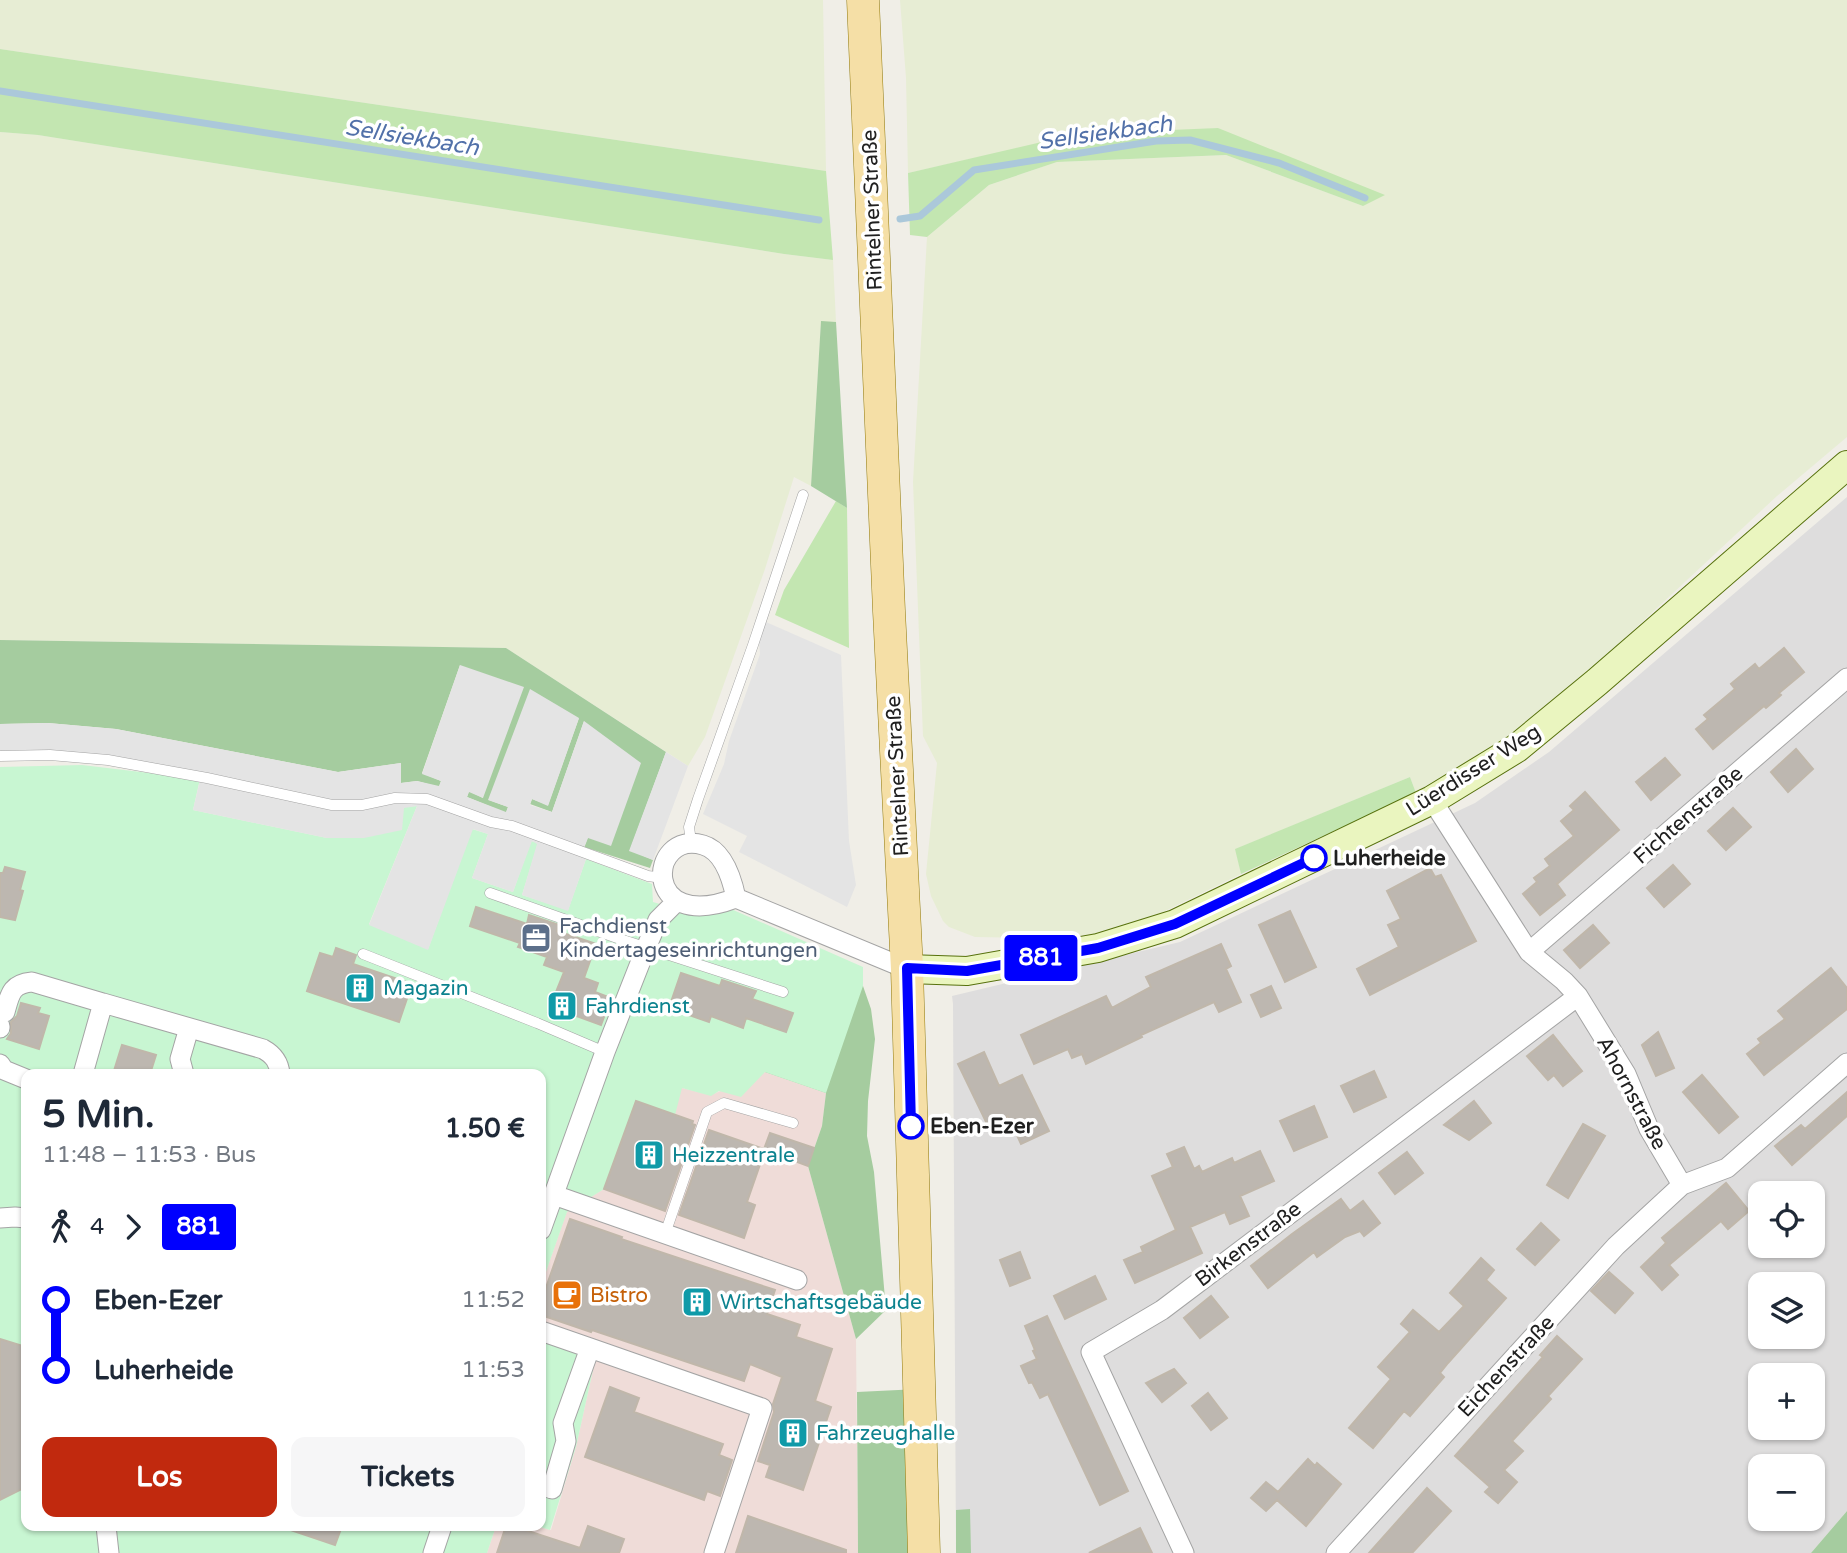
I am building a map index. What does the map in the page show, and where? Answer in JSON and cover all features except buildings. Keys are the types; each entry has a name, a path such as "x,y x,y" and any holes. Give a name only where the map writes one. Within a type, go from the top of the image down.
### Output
{"main road":[{"name":"Rintelner Straße","path":"863,0 907,968 924,1553"},
{"name":"Lüerdisser Weg","path":"907,968 967,971 1098,948 1175,924 1432,800 1517,748 1847,465"}],"street":[{"name":"Fichtenstraße","path":"1529,952 1847,678"},
{"name":"Ahornstraße","path":"1432,800 1529,952 1564,981 1577,996 1626,1074 1649,1129 1682,1185"},
{"path":"736,898 732,878 720,858 707,846 691,842 673,851 664,869 663,884 668,894 677,901 698,907 720,904 736,898 907,968"},
{"path":"546,1217 605,1052 646,948 658,920 677,901"},
{"path":"2,1022 11,990 22,983 32,982 263,1049 276,1060 279,1069"},
{"name":"Birkenstraße","path":"1184,1553 1091,1352 1162,1310 1577,996"},
{"path":"84,1069 103,1003"},
{"path":"183,1069 180,1059 189,1028"},
{"path":"1682,1185 1727,1168 1847,1063"},
{"path":"0,1065 4,1070 21,1077"},
{"name":"Eichenstraße","path":"1336,1553 1616,1246 1682,1185"},
{"path":"554,1195 797,1280"},
{"path":"0,1219 21,1217"},
{"path":"546,1333 762,1408 714,1553"},
{"path":"546,1487 552,1489 566,1441 563,1423 590,1348"},
{"path":"107,1531 109,1553"},
{"path":"433,1553 440,1531"}],"lane":[{"path":"691,842 689,827 698,799 803,495"},
{"path":"0,756 50,755 108,760 331,805 362,805 403,798 428,799 491,822 512,826 648,876 664,869"},
{"path":"490,893 646,948 783,992"},
{"path":"363,954 605,1052"},
{"path":"665,1234 707,1112 724,1103 793,1123"}],"shaded area":[{"path":"1847,497 1847,1511 1811,1553 956,1553 952,996 1180,942 1475,803 1549,752"},
{"path":"766,622 841,655 849,841 856,885 847,907 739,852 747,836 703,814 724,764 729,741 760,654 759,642"},
{"path":"460,665 524,687 483,798 469,792 467,797 506,812 508,807 488,800 530,689 579,718 548,806 532,799 530,805 552,812 584,721 641,763 611,846 588,838 581,856 586,859 568,911 522,895 537,844 532,841 513,892 472,878 488,834 473,829 428,950 369,925 417,806 404,808 402,830 364,838 327,838 193,810 200,780 108,760 0,756 0,724 48,723 116,729 338,772 401,763 401,783 417,781 439,786 441,781 422,774"},
{"path":"666,752 688,766 653,860 629,851"},
{"path":"765,1072 826,1093 822,1126 808,1166 856,1339 858,1553 487,1553 494,1531 551,1530 576,1447 595,1361 546,1342 546,1272 567,1211 604,1189 636,1101 682,1088 711,1095"}],"green space":[{"path":"0,0 823,0 826,171 0,49"},
{"path":"900,0 1847,0 1847,437 1777,496 1596,665 1503,741 1416,793 1410,777 1236,849 1241,874 1159,914 1099,934 1040,938 975,937 949,927 943,921 931,896 926,874 937,763 923,736 913,482 927,237 989,185 1057,162 1226,155 1363,206 1218,128 993,154 908,173 906,78"},
{"path":"0,49 826,171 833,260 38,135 0,132"},
{"path":"1218,128 1385,195 1363,206 1226,155 1057,162 989,185 927,237 910,235 908,173 1076,134"},
{"path":"0,132 38,135 833,260 836,322 821,322 811,486 794,477 765,569 705,737 688,766 506,648 0,640"},
{"path":"821,321 836,322 847,508 811,486"},
{"path":"836,501 847,508 849,648 775,615 784,590"},
{"path":"0,640 506,648 666,752 630,850 653,860 650,868 584,847 588,837 611,845 584,721 552,812 530,804 532,799 548,805 579,718 489,800 508,807 506,813 467,797 469,791 483,798 460,665 422,773 441,781 439,787 417,781 401,783 401,763 338,772 116,729 48,723 0,724"},
{"path":"82,765 200,779 193,810 327,838 404,807 417,806 369,924 428,949 472,829 488,834 472,878 513,892 531,841 538,843 522,895 568,910 586,859 652,884 653,902 691,913 731,909 863,967 863,986 826,1093 765,1072 741,1097 719,1091 711,1096 682,1088 675,1115 636,1101 604,1189 567,1212 546,1272 546,1069 21,1069 21,1531 494,1531 487,1553 0,1553 0,767"},
{"path":"1410,777 1416,793 1241,874 1235,849"},
{"path":"808,966 863,986 871,1009 875,1039 867,1136 874,1172 886,1310 856,1339 808,1166 822,1126 826,1093 765,1072"},
{"path":"546,1342 595,1361 576,1447 550,1530 546,1529"},
{"path":"919,1389 918,1553 858,1553 857,1392"},
{"path":"970,1509 971,1553 956,1553 956,1510"},
{"path":"1847,1511 1847,1553 1811,1553"}],"waterway":[{"name":"Sellsiekbach","path":"0,91 819,220"},
{"name":"Sellsiekbach","path":"900,219 920,216 974,170 1156,141 1190,140 1279,163 1365,198"}],"bus line":[{"name":"881","path":"911,1126 907,968 967,971 1098,948 1175,924 1314,858"}],"place":[{"name":"Luherheide","path":"1314,858"},
{"name":"Fachdienst Kindertageseinrichtungen","path":"536,938"},
{"name":"Magazin","path":"360,988"},
{"name":"Fahrdienst","path":"562,1006"},
{"name":"Eben-Ezer","path":"911,1126"},
{"name":"Heizzentrale","path":"649,1155"},
{"name":"Bistro","path":"567,1295"},
{"name":"Wirtschaftsgebäude","path":"697,1302"},
{"name":"Fahrzeughalle","path":"793,1433"}]}
